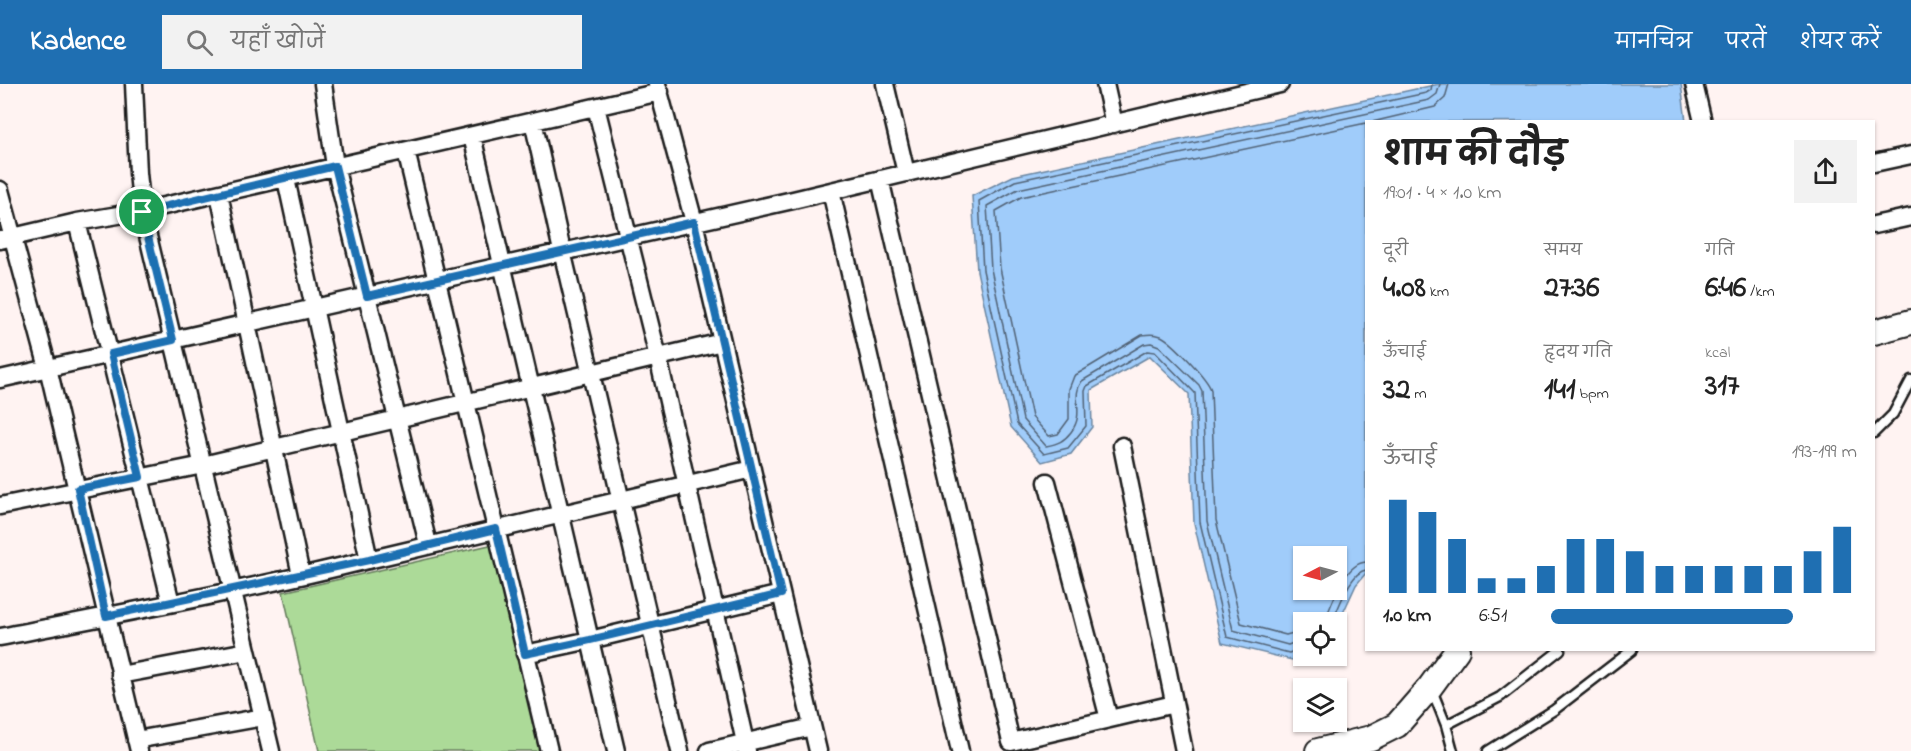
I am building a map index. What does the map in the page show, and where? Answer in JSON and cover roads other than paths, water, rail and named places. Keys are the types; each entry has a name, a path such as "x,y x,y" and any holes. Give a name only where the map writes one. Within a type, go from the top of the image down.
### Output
{"street":[{"path":"134,84 142,212 271,751"},
{"path":"323,84 335,166 428,544"},
{"path":"885,84 906,173"},
{"path":"1105,84 1114,124"},
{"path":"0,379 831,191 1280,84"},
{"path":"1694,84 1702,120"},
{"path":"7,238 77,222 142,212 286,179 596,107 658,88 694,222 818,751"},
{"path":"596,107 658,357 746,747"},
{"path":"533,121 680,751"},
{"path":"472,136 616,751"},
{"path":"406,151 549,751"},
{"path":"1875,163 1911,155"},
{"path":"286,179 369,560"},
{"path":"880,179 1011,742 1174,704"},
{"path":"0,190 7,238 48,368 138,746 263,717"},
{"path":"831,191 960,751"},
{"path":"219,194 301,575"},
{"path":"1875,225 1911,217"},
{"path":"77,222 171,603"},
{"path":"1875,332 1911,322"},
{"path":"0,506 203,465 722,342"},
{"path":"1122,446 1184,751"},
{"path":"0,637 369,560 428,544 752,469"},
{"path":"1047,482 1109,719"},
{"path":"525,654 781,594"},
{"path":"120,675 247,651"},
{"path":"1318,751 1371,738 1397,725 1430,687 1456,651"},
{"path":"709,751 746,747 812,727"}],"lane":[{"path":"1875,432 1893,414 1911,380"},
{"path":"1446,725 1500,697 1559,651"},
{"path":"1488,751 1554,710 1631,651"},
{"path":"1430,687 1446,725 1453,751"}],"water":[{"path":"1439,84 1681,84 1686,120 1365,120 1365,574 1356,585 1343,612 1293,612 1292,660 1222,643 1194,523 1189,394 1150,356 1091,390 1092,427 1071,454 1042,462 1011,427 977,271 972,196 1013,176"}]}
